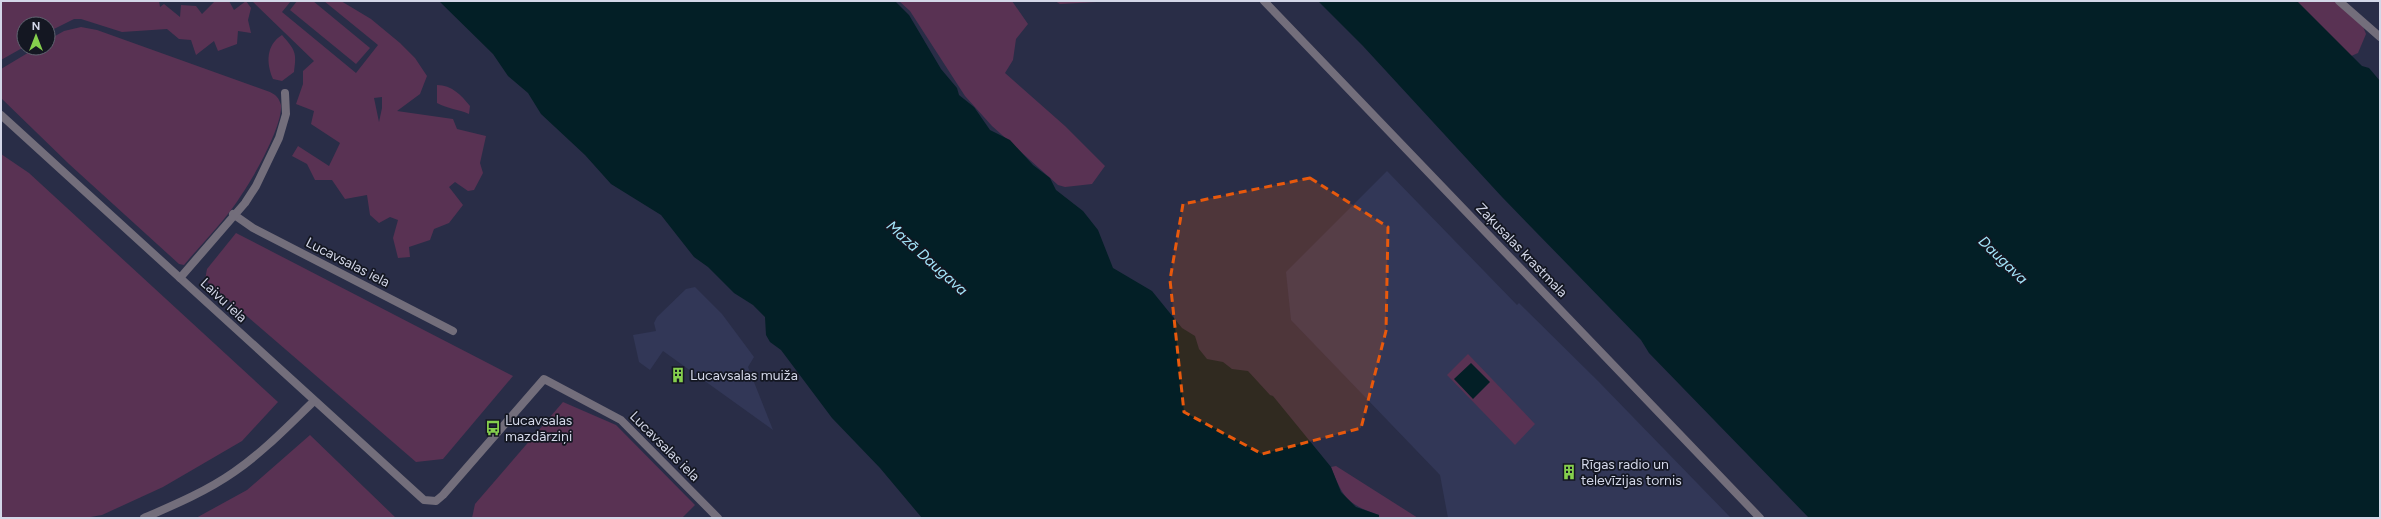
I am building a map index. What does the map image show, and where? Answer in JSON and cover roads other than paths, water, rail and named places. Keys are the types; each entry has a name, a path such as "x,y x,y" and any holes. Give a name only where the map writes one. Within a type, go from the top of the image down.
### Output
{"street":[{"name":"Zaķusalas krastmala","path":"1264,1 1760,518"},
{"path":"2339,1 2380,37"},
{"path":"180,278 233,214 245,203 256,186 279,138 286,114 285,93"},
{"name":"Laivu iela","path":"1,115 424,500 430,502 436,501 443,495 544,379"},
{"name":"Lucavsalas iela","path":"233,214 253,228 453,331"},
{"name":"Lucavsalas iela","path":"544,379 621,420 718,518"},
{"path":"144,518 191,496 233,473 263,449 314,401"}],"water":[{"name":"Mazā Daugava","path":"439,1 895,1 909,15 941,69 957,88 959,95 974,107 990,130 1010,140 1033,165 1050,178 1056,190 1083,211 1098,230 1113,268 1152,291 1182,328 1195,336 1199,349 1207,359 1223,362 1232,369 1248,371 1270,395 1273,396 1331,467 1341,492 1356,507 1379,515 1379,518 922,518 880,468 832,418 781,350 770,342 766,335 765,317 753,305 734,293 708,267 694,257 661,215 611,184 585,155 541,114 528,93 508,76 493,54"},
{"name":"Daugava","path":"1318,1 2297,1 2362,66 2369,68 2380,81 2380,518 1809,518 1649,353 1641,340 1502,197 1363,46"},
{"path":"1471,363 1490,382 1473,399 1454,379"}],"place":[{"name":"Lucavsalas muiža","path":"678,375"},
{"name":"Lucavsalas mazdārziņi","path":"493,428"},
{"name":"Rīgas radio un televīzijas tornis","path":"1569,472"}]}
